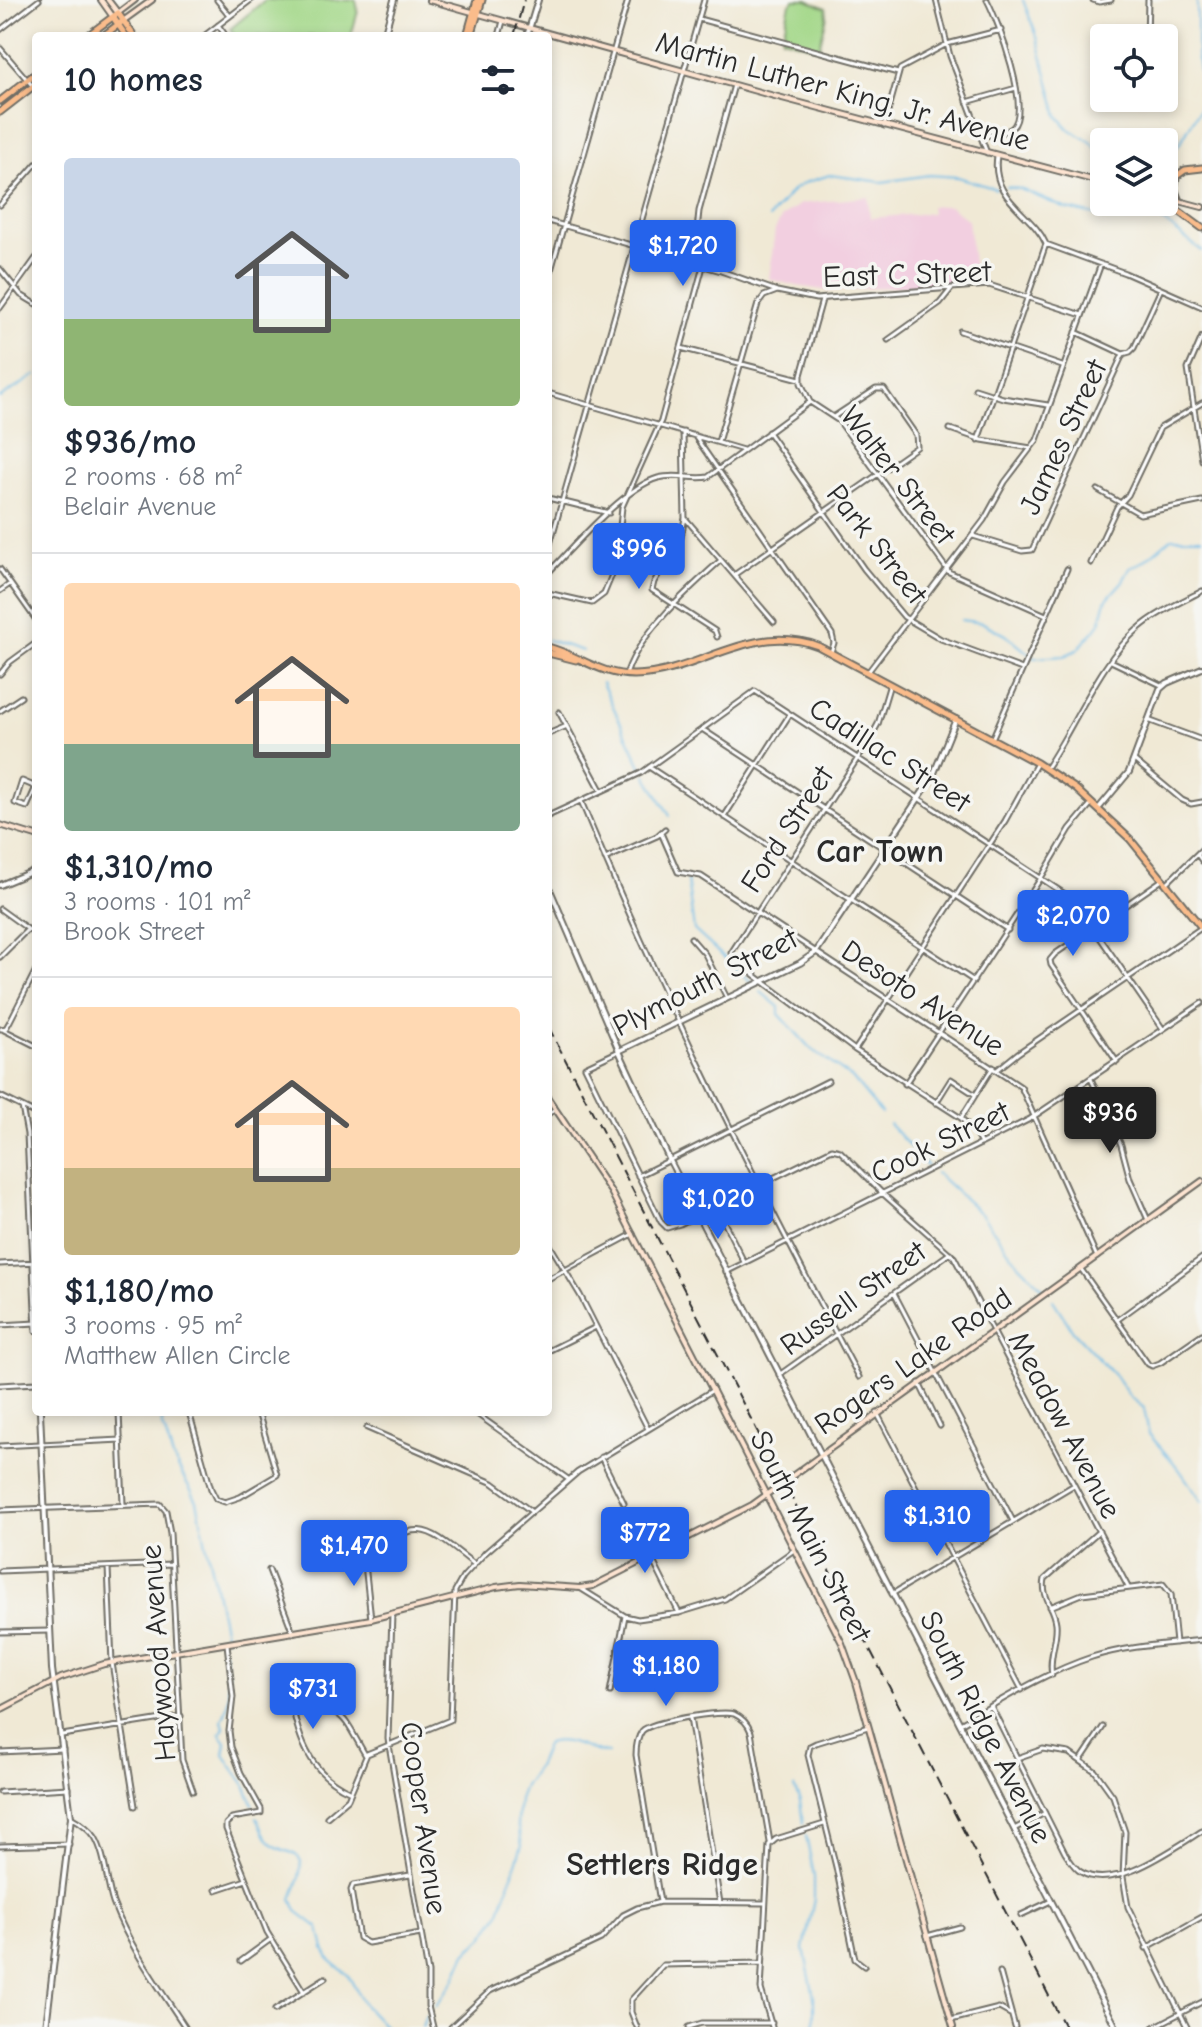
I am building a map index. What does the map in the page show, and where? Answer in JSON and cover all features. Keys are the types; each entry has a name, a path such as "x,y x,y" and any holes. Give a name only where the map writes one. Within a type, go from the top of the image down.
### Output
{"main road":[{"path":"101,0 130,32"},
{"path":"108,0 115,15"},
{"path":"92,32 135,0"},
{"path":"109,32 152,0"},
{"name":"Martin Luther King, Jr. Avenue","path":"429,0 546,32"},
{"path":"470,32 480,0"},
{"path":"121,23 124,32"},
{"name":"Martin Luther King, Jr. Avenue","path":"552,34 1090,179"},
{"path":"0,101 32,76"},
{"path":"0,112 32,89"},
{"path":"1202,168 1179,174 1174,184 1179,201 1202,207"},
{"path":"1178,210 1202,228"},
{"path":"552,654 627,675 665,670 762,639 800,640 831,652 1046,768 1092,802 1165,881 1202,928"},
{"path":"552,648 573,655 577,660"},
{"path":"0,825 32,835"},
{"name":"South Main Street","path":"552,1104 611,1192 842,1643 953,2027"},
{"name":"Rogers Lake Road","path":"0,1710 53,1682 112,1663 371,1619 520,1584 593,1586 736,1514 1202,1181"}],"street":[{"path":"0,30 39,0"},
{"path":"217,0 230,16"},
{"path":"209,32 251,0"},
{"path":"385,32 394,0"},
{"path":"528,32 538,0"},
{"path":"552,267 628,0"},
{"path":"552,537 704,0"},
{"path":"936,0 947,44 987,153"},
{"path":"981,137 1013,127 1016,116 1016,88 1001,30 987,0"},
{"path":"1093,1 1111,0"},
{"path":"1147,24 1148,0"},
{"path":"699,19 898,73"},
{"path":"500,32 503,21"},
{"path":"218,25 223,32"},
{"path":"884,126 898,73 907,65 947,44 1001,30"},
{"path":"0,48 32,84"},
{"path":"552,594 592,603 604,594 616,565 621,512 659,425 703,266 697,230 699,211 734,85"},
{"path":"967,102 1016,88"},
{"path":"997,156 997,170 1008,199 1046,244 1202,307"},
{"path":"0,205 32,169"},
{"name":"East C Street","path":"552,222 777,291 822,300 989,285 1082,315"},
{"path":"978,440 1046,244"},
{"path":"0,308 32,264"},
{"path":"868,672 984,520 1005,482 1039,435 1101,264"},
{"path":"0,269 15,288 32,301"},
{"path":"888,340 940,303 952,288"},
{"name":"James Street","path":"972,536 1022,551 1032,550 1123,354 1134,348 1161,289"},
{"path":"718,442 758,304 764,296 777,291"},
{"path":"681,348 800,379 822,300"},
{"path":"960,331 1062,366"},
{"path":"1076,332 1123,354"},
{"path":"1202,337 1188,369 1202,460"},
{"name":"Walter Street","path":"800,379 810,402 835,416 876,476 953,575 1046,615"},
{"path":"734,575 917,447 916,435 906,417 889,393 880,388 835,416"},
{"path":"975,389 994,396 1048,405"},
{"path":"552,394 743,450"},
{"path":"552,569 627,495 653,480 683,475 703,478 810,402"},
{"path":"1091,563 1117,507 1123,503 1162,426 1202,403"},
{"path":"950,429 978,440 1031,448"},
{"path":"683,432 685,518 681,537 652,586 655,593 715,631 717,637"},
{"name":"Park Street","path":"768,432 864,569 907,620 941,639 1022,669"},
{"path":"694,435 832,634 834,643 831,652"},
{"path":"1098,490 1140,514 1202,501"},
{"path":"552,499 609,513"},
{"path":"685,518 774,622"},
{"path":"627,675 632,659 673,604 721,560"},
{"path":"0,569 32,614"},
{"path":"992,739 1067,569"},
{"path":"0,591 10,584"},
{"path":"1046,768 1128,638 1142,625 1202,591"},
{"path":"0,674 10,662 32,646"},
{"path":"1111,661 1163,686"},
{"path":"1099,808 1123,781 1163,686 1202,668"},
{"name":"Ford Street","path":"764,980 733,959 731,953 858,758 878,724 890,684"},
{"name":"Cadillac Street","path":"552,814 649,767 755,691 1074,900 1163,1029"},
{"path":"0,711 21,697"},
{"path":"559,712 602,791"},
{"path":"724,817 790,714"},
{"name":"Plymouth Street","path":"638,1176 585,1067 816,952 932,778 956,719"},
{"path":"1148,720 1202,740"},
{"path":"552,732 568,726"},
{"path":"702,729 1008,930"},
{"path":"1134,760 1182,800 1191,804 1202,803"},
{"path":"855,1050 990,845 1037,763"},
{"path":"649,767 974,981"},
{"path":"32,785 22,781 15,803 27,807 32,794"},
{"path":"581,801 679,1022 859,1377"},
{"path":"905,1084 1008,930 1070,829 1092,802"},
{"name":"Desoto Avenue","path":"605,859 663,831 678,872 701,876 1021,1087 1097,1257"},
{"path":"1117,1062 1050,960 1093,927 1165,881 1202,849"},
{"path":"1197,854 1202,861"},
{"path":"0,885 32,872"},
{"name":"South Ridge Avenue","path":"552,894 619,1051 697,1216 1116,2027"},
{"path":"0,909 32,932"},
{"path":"961,1118 995,1068 1202,928"},
{"path":"0,957 28,929"},
{"path":"691,938 705,954 727,998"},
{"path":"1,1029 6,1028 32,978"},
{"path":"764,980 855,1050 961,1118 981,1144"},
{"name":"Cook Street","path":"726,1272 1036,1116 1202,1003"},
{"path":"1,1029 32,1044"},
{"path":"936,1103 951,1079 976,1095"},
{"path":"1091,1079 1121,1145 1130,1179 1148,1220"},
{"path":"760,1184 667,1228 638,1176 828,1081"},
{"path":"0,1096 32,1112"},
{"path":"22,1107 27,1134 32,1225"},
{"name":"Meadow Avenue","path":"760,1184 832,1149 840,1151 950,1253 1128,1587"},
{"path":"716,1206 744,1262"},
{"path":"552,1277 633,1234"},
{"path":"552,1248 566,1269 648,1430"},
{"name":"Russell Street","path":"779,1375 950,1253"},
{"path":"1117,1320 1202,1258"},
{"path":"0,1264 32,1262"},
{"path":"1081,1269 1146,1362 1152,1366 1202,1334"},
{"path":"894,1293 1013,1521"},
{"path":"0,1325 32,1323"},
{"path":"552,1349 596,1327"},
{"path":"0,1385 32,1383"},
{"path":"919,1383 940,1426"},
{"path":"327,1817 340,1807 351,1792 366,1756 389,1743 450,1720 456,1587 474,1564 569,1480 601,1457 713,1390"},
{"path":"877,1413 1022,1690"},
{"path":"40,1416 53,1682 71,1817 46,2027"},
{"path":"0,1510 123,1505 119,1416"},
{"path":"190,1416 211,1489 219,1501 232,1501 277,1475 259,1416"},
{"path":"480,1416 569,1480"},
{"path":"367,1428 493,1483 532,1512"},
{"path":"0,1446 121,1440"},
{"path":"601,1457 624,1503"},
{"path":"892,1594 1074,1485"},
{"name":"Haywood Avenue","path":"123,1505 160,1504 166,1511 172,1564 182,1760 193,1791"},
{"path":"635,1525 679,1613"},
{"path":"371,1619 364,1555 400,1532 419,1529 434,1534 474,1564"},
{"path":"1052,1675 1050,1660 1056,1626 1043,1591 1045,1579 1099,1531"},
{"path":"580,1588 625,1616 638,1619 679,1613 725,1599 795,1549"},
{"path":"0,1571 172,1564"},
{"path":"108,1567 112,1663 135,1806"},
{"path":"269,1570 293,1633"},
{"path":"1050,1607 1082,1594 1158,1583 1168,1586 1176,1643"},
{"name":"Cooper Avenue","path":"392,1614 389,1743 428,1973 428,2006 433,2027"},
{"path":"610,1692 625,1616"},
{"path":"0,1632 50,1631"},
{"path":"960,1724 1022,1690 1097,1655 1202,1640"},
{"path":"227,1644 233,1697 229,1731 231,1747 261,1809 261,1813 232,1818 226,1824 228,1835 271,1939 304,1992"},
{"path":"284,1669 309,1759 323,1776 351,1792"},
{"path":"991,1706 1065,1853 1078,1870 1092,1876 1123,1874 1139,1869 1202,1831"},
{"path":"295,1713 329,1709 338,1714 366,1756"},
{"path":"660,1902 636,1748 640,1735 650,1725 729,1713 747,1724 751,1732 770,1842 762,1993 772,2025 702,2023 689,2027"},
{"path":"61,1735 181,1716"},
{"path":"690,1718 720,1903"},
{"path":"864,1966 855,1959 810,1764 809,1748 868,1727"},
{"path":"1081,1760 1103,1727"},
{"path":"0,1752 63,1749"},
{"path":"1017,1758 1048,1749 1069,1753 1104,1781 1119,1808 1125,1832 1123,1874 1128,1907 1187,2027"},
{"path":"0,1792 68,1788"},
{"path":"1014,1829 1045,1813"},
{"path":"71,1817 96,1839 114,1904 129,1938 185,2027"},
{"path":"770,1842 825,1824"},
{"path":"0,1846 69,1844"},
{"path":"411,1875 353,1885 351,1890 359,1938 368,1943 421,1934"},
{"path":"216,1890 246,1880"},
{"path":"1021,1915 1051,1901"},
{"path":"451,2027 490,1991 601,1939 630,1911 660,1902 765,1903"},
{"path":"1146,1948 1202,1917"},
{"path":"927,1936 960,1927"},
{"path":"241,1961 271,1939"},
{"path":"637,2027 629,2006 631,2000 663,1965 762,1963"},
{"path":"1000,1972 1015,2027"},
{"path":"275,2010 325,1978"},
{"path":"1154,2027 1202,2002"},
{"path":"951,2020 999,2008 1010,2014"}],"shaded area":[{"path":"868,197 870,218 931,213 930,206 950,206 968,220 975,281 830,291 769,279 775,230 782,217 800,204"}],"green space":[{"path":"265,0 356,0 358,11 352,32 233,32 230,29"},
{"path":"794,0 807,0 826,8 819,48 782,38 790,4"}],"waterway":[{"path":"1023,0 1037,37 1058,116 1068,128 1090,141"},
{"path":"1197,0 1197,58 1202,86"},
{"path":"1178,146 1202,105"},
{"path":"769,218 793,190 830,175 882,182 929,175 958,177 996,189"},
{"path":"1007,187 1020,189 1067,209 1090,214"},
{"path":"1157,216 1202,251"},
{"path":"0,398 32,378"},
{"path":"961,620 983,623 1006,635 1034,658 1064,656 1077,650 1094,631 1100,623 1106,600 1130,568 1144,561 1171,538 1202,538"},
{"path":"552,641 583,651"},
{"path":"602,683 642,768"},
{"path":"646,775 670,816"},
{"path":"687,879 694,930 751,982"},
{"path":"761,992 779,1007 779,1014 810,1048 852,1078 881,1113"},
{"path":"889,1124 927,1165"},
{"path":"936,1173 982,1215 1016,1261 1044,1289"},
{"path":"1053,1300 1073,1331 1116,1377 1130,1397 1144,1408 1149,1434 1202,1502"},
{"path":"162,1416 173,1458 197,1501 226,1638"},
{"path":"223,1650 228,1685 228,1703 222,1720 224,1728 220,1734 226,1742 224,1755 245,1785 253,1804"},
{"path":"435,2007 454,1980 466,1953 483,1938 499,1914 522,1845 517,1823 519,1799 547,1743 562,1741 608,1753"},
{"path":"794,1787 800,1801 803,1823"},
{"path":"257,1817 271,1842 301,1861 299,1880 292,1899 297,1911 319,1928 330,1960 348,1975 365,2006 385,2027"},
{"path":"806,1836 814,1876 814,1899 804,1949 814,1997 814,2027"},
{"path":"422,2027 426,2015"}],"railway":[{"path":"515,32 524,0"},
{"path":"552,1034 1065,2027"}],"district":[{"name":"Car Town","path":"880,851"},
{"name":"Settlers Ridge","path":"662,1864"}]}
